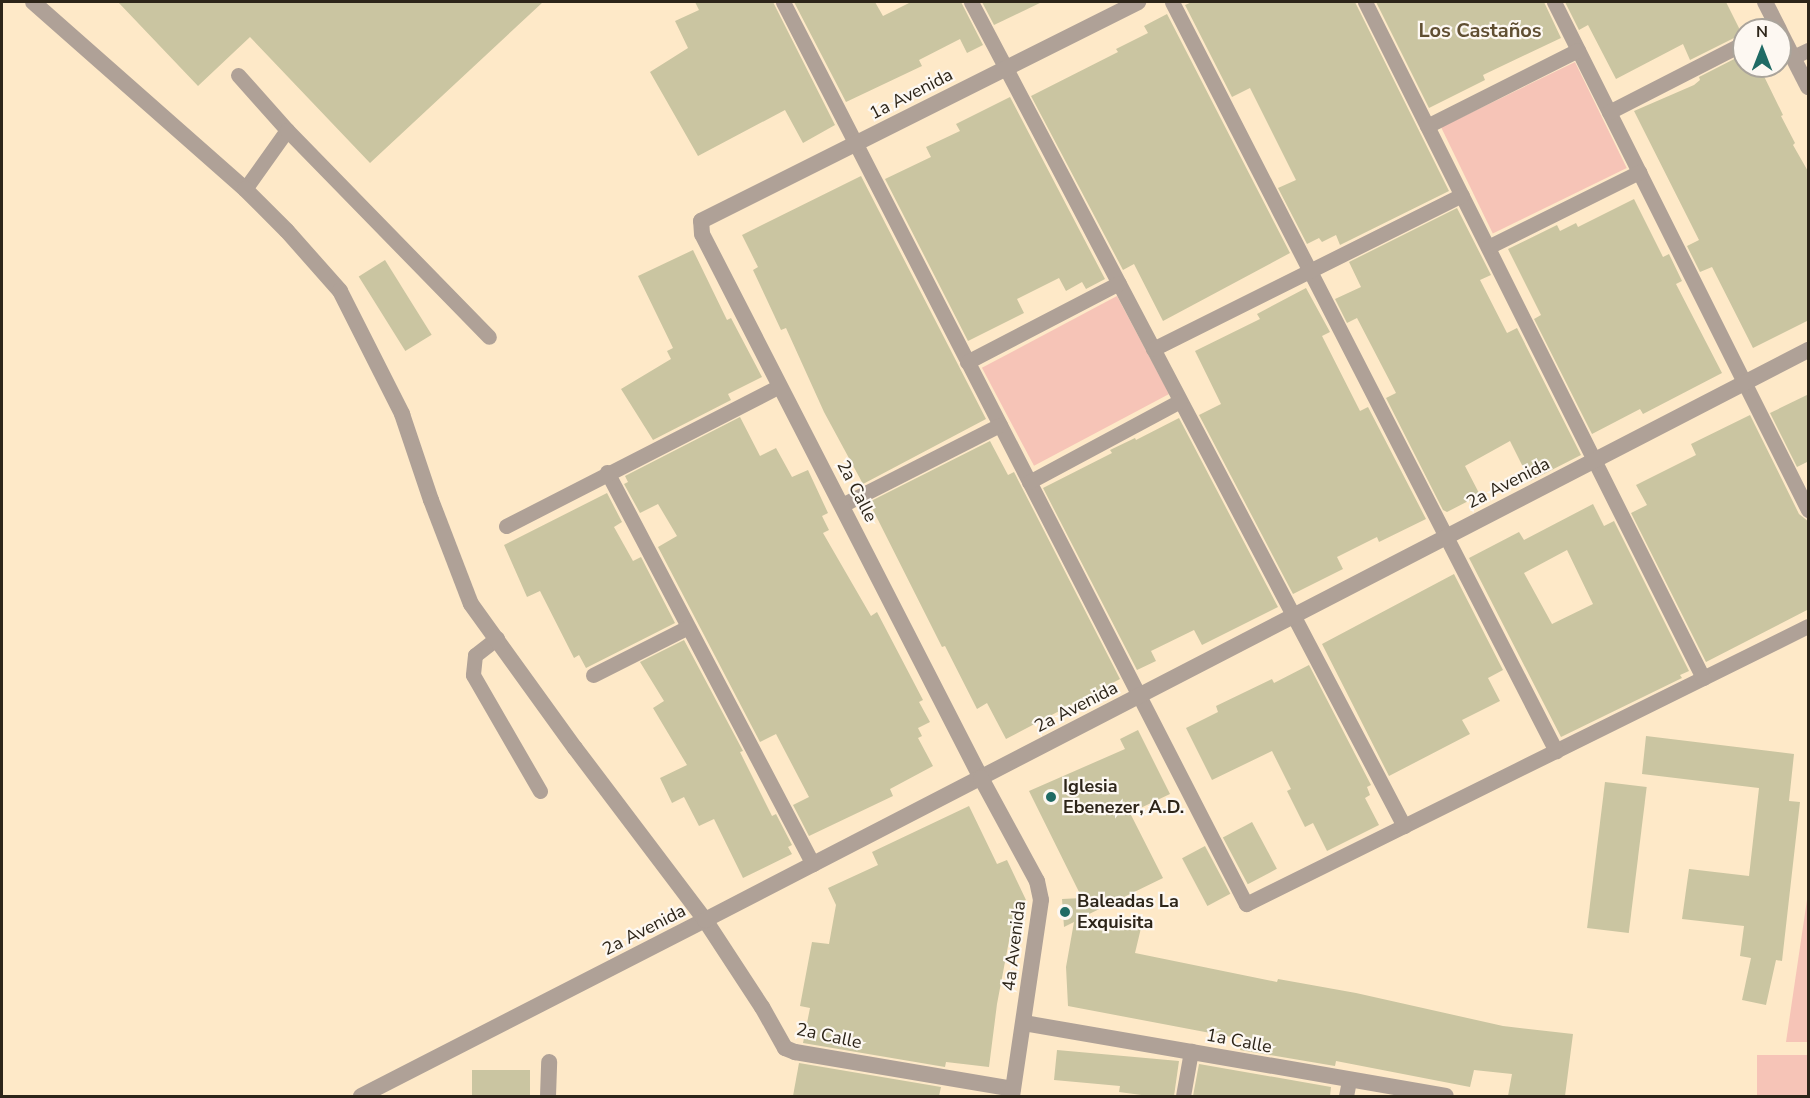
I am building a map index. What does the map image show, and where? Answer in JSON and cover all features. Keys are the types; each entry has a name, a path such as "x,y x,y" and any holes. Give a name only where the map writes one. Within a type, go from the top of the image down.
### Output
{"street":[{"name":"2a Calle","path":"33,2 245,189 340,291 402,414 430,500 471,604 498,638 536,695 705,920 762,1007 785,1048 795,1052 1012,1093"},
{"name":"1a Avenida","path":"701,221 1138,2"},
{"path":"1765,2 1771,18"},
{"path":"1793,57 1809,87"},
{"name":"2a Calle","path":"701,221 702,234 981,778"},
{"name":"2a Avenida","path":"361,1096 1809,350"},
{"name":"4a Avenida","path":"981,778 1040,890 1040,919 1012,1093"},
{"name":"1a Calle","path":"1024,1023 1191,1052 1347,1089 1446,1096"},
{"path":"548,1096 549,1062"}],"lane":[{"path":"783,2 1246,904 1809,626"},
{"path":"971,2 1404,826"},
{"path":"1172,2 1556,750"},
{"path":"1365,2 1703,678"},
{"path":"1554,2 1809,510"},
{"path":"1609,112 1732,49"},
{"path":"1427,126 1578,50"},
{"path":"1793,57 1809,50"},
{"path":"238,75 287,130 489,337"},
{"path":"245,189 287,130"},
{"path":"1488,248 1639,172"},
{"path":"1153,348 1462,195"},
{"path":"967,362 1119,283"},
{"path":"506,526 607,472 779,386"},
{"path":"1029,482 1180,400"},
{"path":"842,505 1000,425"},
{"path":"607,472 813,864"},
{"path":"592,675 688,627"},
{"path":"498,638 475,655 473,675 540,791"},
{"path":"1183,1096 1191,1052"}],"shaded area":[{"path":"1575,62 1627,168 1493,233 1441,127"},
{"path":"1117,296 1169,394 1034,466 982,368"},
{"path":"1808,893 1808,1042 1786,1042"},
{"path":"1757,1055 1808,1055 1808,1096 1757,1096"}],"building":[{"path":"118,2 543,2 370,163 250,37 198,86"},
{"path":"695,2 773,2 835,125 803,143 785,110 698,156 650,72 688,48 675,21 699,10"},
{"path":"794,2 875,2 883,16 911,2 961,2 983,45 967,53 960,39 919,60 922,66 846,102"},
{"path":"982,2 1042,2 994,25"},
{"path":"1192,2 1355,2 1449,191 1340,245 1336,235 1322,242 1319,238 1307,244 1278,188 1296,180 1250,88 1232,97 1185,5"},
{"path":"1376,2 1544,2 1561,38 1483,75 1485,80 1429,108"},
{"path":"1565,2 1726,2 1734,18 1732,18 1732,39 1690,60 1683,44 1616,79 1588,25 1579,30"},
{"path":"1167,14 1290,253 1163,321 1134,264 1123,270 1031,96 1118,52 1116,49 1148,33 1144,26"},
{"path":"1732,60 1732,78 1765,78 1795,143 1793,145 1809,173 1809,320 1753,348 1712,267 1700,272 1687,246 1699,240 1634,111 1694,85 1700,80 1699,77"},
{"path":"1010,97 1105,279 1086,289 1082,282 1066,291 1059,278 1017,299 1024,313 968,341 885,179 931,157 926,147 960,131 956,124"},
{"path":"861,176 986,419 863,484 824,412 786,328 781,330 753,270 758,267 742,235"},
{"path":"1634,199 1663,257 1669,254 1682,281 1676,284 1722,373 1643,414 1640,409 1592,434 1534,319 1541,315 1508,249 1557,225 1560,231 1576,223 1578,227"},
{"path":"1457,208 1491,275 1480,280 1507,333 1517,328 1581,455 1530,481 1510,441 1465,466 1480,495 1447,512 1443,510 1386,398 1396,393 1357,318 1347,323 1335,299 1361,287 1349,262"},
{"path":"693,250 727,320 731,318 762,377 728,394 731,400 653,440 621,389 671,359 667,351 673,348 638,276"},
{"path":"385,260 432,335 405,351 359,276"},
{"path":"1306,288 1330,332 1322,336 1360,411 1368,407 1426,519 1379,542 1377,537 1337,557 1343,569 1293,594 1199,415 1221,404 1195,351 1260,319 1257,314"},
{"path":"1809,394 1809,461 1797,467 1770,413"},
{"path":"1750,415 1799,514 1809,522 1809,609 1706,662 1631,513 1647,505 1636,485 1696,455 1691,444"},
{"path":"740,417 760,456 776,448 792,477 808,470 828,513 822,516 829,530 823,533 871,616 877,612 923,700 919,702 930,722 918,728 922,736 918,738 933,766 890,789 893,796 809,836 793,805 809,797 776,734 760,742 658,547 677,536 658,504 640,513 624,484 628,482 625,476"},
{"path":"1179,418 1278,607 1202,645 1194,630 1151,651 1156,661 1137,670 1043,488 1112,453 1110,450 1135,438 1136,440"},
{"path":"990,441 1008,475 1014,472 1120,679 1006,739 987,703 977,709 945,646 942,647 869,502"},
{"path":"607,493 622,522 614,527 633,561 641,557 675,623 586,668 579,655 574,658 540,591 527,597 504,545"},
{"path":"1593,504 1604,526 1614,521 1689,671 1680,675 1682,678 1561,737 1469,558 1519,532 1524,540","holes":["1567,550 1593,604 1552,624 1524,573"]},
{"path":"1454,574 1503,670 1488,678 1500,701 1462,720 1470,734 1389,776 1322,644"},
{"path":"684,640 743,751 740,752 772,816 776,814 792,845 788,847 792,854 743,878 714,819 699,826 684,797 672,803 660,778 687,765 653,708 664,701 640,662"},
{"path":"1309,665 1371,785 1367,787 1370,795 1365,798 1379,825 1327,851 1313,823 1305,827 1287,791 1291,789 1272,751 1212,780 1186,728 1218,712 1216,706 1272,679 1274,683"},
{"path":"1138,730 1170,794 1130,813 1163,878 1085,916 1141,928 1135,953 1277,982 1278,979 1356,993 1503,1026 1573,1034 1565,1096 1508,1096 1512,1074 1474,1070 1470,1087 1336,1061 1335,1066 1240,1050 1242,1039 1068,1006 1066,967 1074,922 1064,927 1062,899 1082,898 1029,791 1125,749 1120,739"},
{"path":"1646,736 1794,754 1789,801 1800,802 1782,961 1776,960 1766,1005 1742,1000 1751,958 1740,956 1744,926 1682,919 1689,869 1749,876 1759,788 1642,774"},
{"path":"1605,782 1647,787 1629,933 1587,928"},
{"path":"969,806 997,864 1007,860 1026,900 1016,904 997,1004 989,1067 946,1062 945,1067 803,1043 810,1008 800,1006 812,942 829,944 836,905 828,888 878,865 872,852"},
{"path":"1252,822 1277,869 1248,884 1223,837"},
{"path":"1205,846 1230,894 1207,906 1182,858"},
{"path":"1057,1050 1179,1061 1174,1096 1149,1096 1119,1092 1120,1086 1054,1080"},
{"path":"799,1063 941,1087 939,1096 793,1096"},
{"path":"1199,1064 1331,1087 1330,1096 1193,1096"},
{"path":"472,1070 530,1070 530,1096 472,1096"}],"place":[{"name":"Iglesia Ebenezer, A.D.","path":"1051,797"},
{"name":"Baleadas La Exquisita","path":"1065,912"}],"district":[{"name":"Los Castaños","path":"1480,30"}]}
